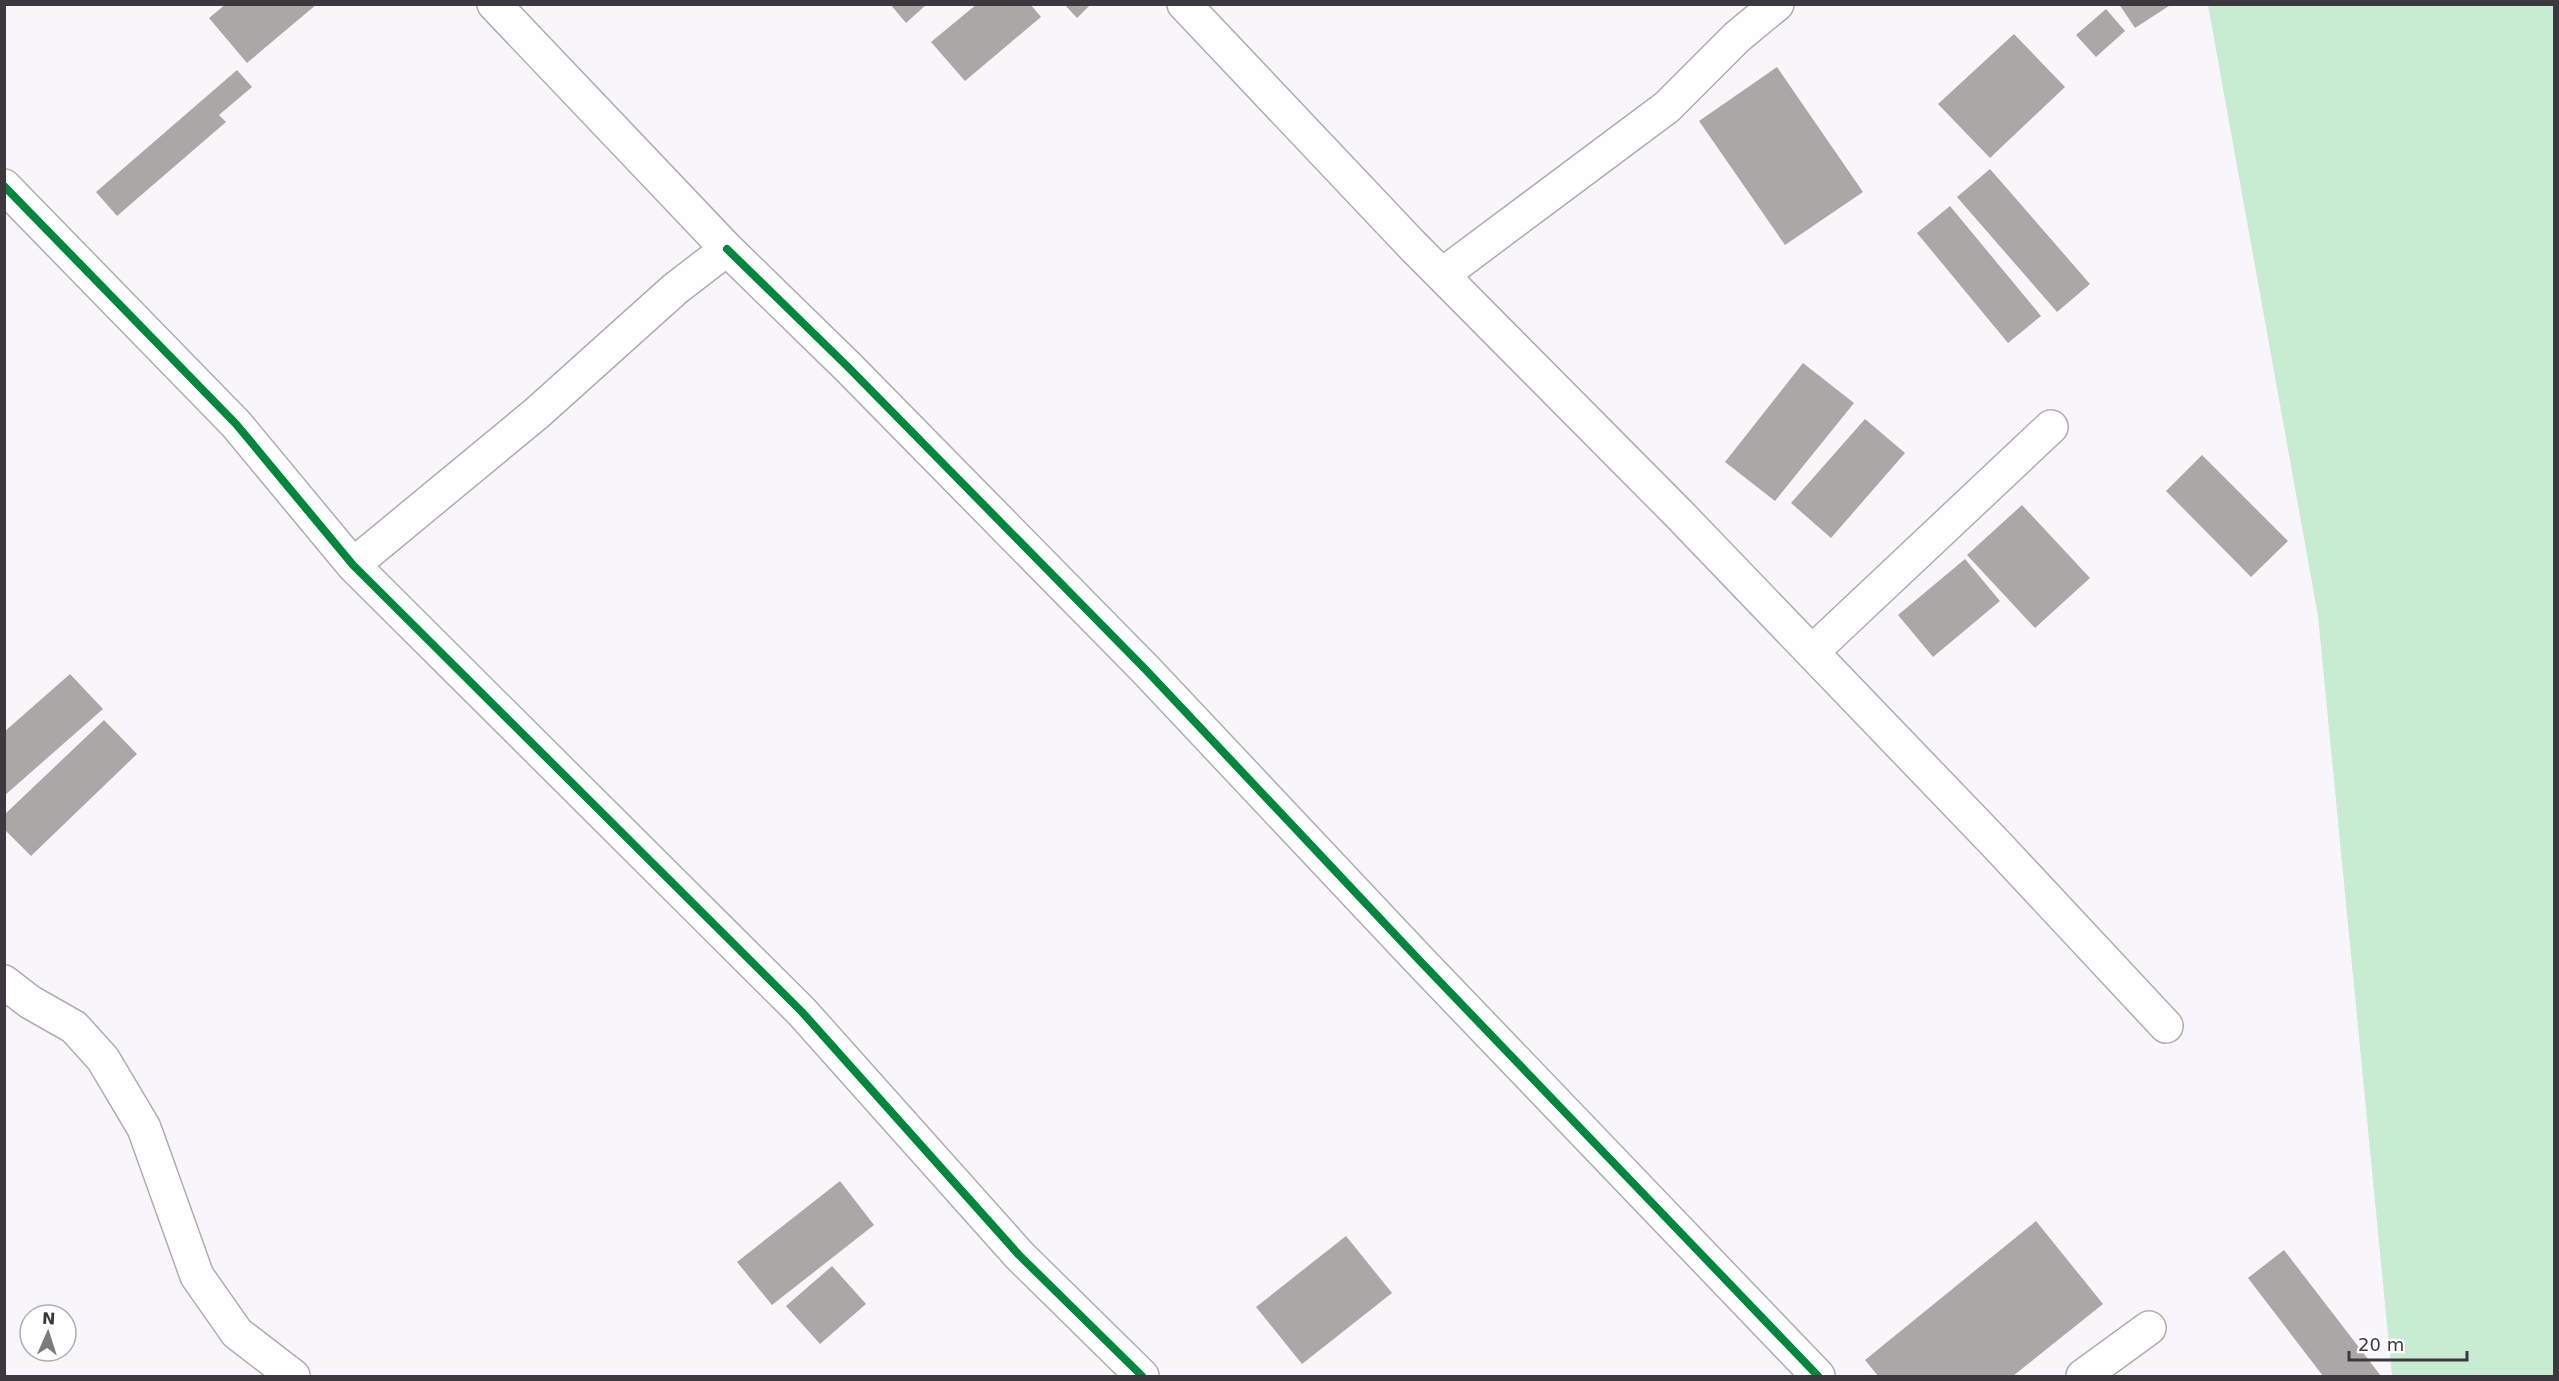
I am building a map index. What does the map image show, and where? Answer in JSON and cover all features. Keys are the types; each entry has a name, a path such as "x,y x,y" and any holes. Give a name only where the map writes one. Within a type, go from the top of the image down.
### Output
{"street":[{"path":"494,4 727,249 856,376 1146,670 1419,961 1818,1377"},
{"path":"1184,4 1442,275 1812,652 2166,1026"},
{"path":"1442,275 1667,107 1737,37 1777,4"},
{"path":"4,186 236,424 353,565 802,1012 1019,1255 1142,1377"},
{"path":"353,565 537,413 675,289 727,249"},
{"path":"1812,652 2051,427"},
{"path":"4,982 30,1002 74,1027 103,1059 144,1128 197,1276 237,1333 293,1377"},
{"path":"2083,1377 2150,1328"}],"green space":[{"path":"2208,5 2554,5 2554,1376 2392,1376 2318,616"}],"building":[{"path":"226,4 317,4 247,63 209,18"},
{"path":"890,4 927,4 906,23"},
{"path":"977,4 1030,4 1041,17 965,81 931,42"},
{"path":"1064,4 1091,4 1077,18"},
{"path":"2119,4 2172,4 2135,28"},
{"path":"2106,9 2125,31 2096,57 2076,35"},
{"path":"2014,34 2065,87 1990,158 1938,104"},
{"path":"1777,67 1863,192 1785,245 1699,121"},
{"path":"237,70 252,87 219,115 226,122 117,216 96,192"},
{"path":"1990,169 2090,284 2057,312 1957,197"},
{"path":"1950,206 2041,316 2008,343 1917,233"},
{"path":"1803,363 1854,403 1775,501 1725,462"},
{"path":"1865,419 1905,453 1831,538 1791,503"},
{"path":"2202,455 2288,541 2251,577 2166,491"},
{"path":"2022,505 2090,578 2035,628 1967,555"},
{"path":"1965,559 2000,601 1933,657 1898,615"},
{"path":"70,674 103,709 4,796 4,732"},
{"path":"104,720 137,754 31,856 4,829 4,815"},
{"path":"840,1181 874,1225 772,1305 737,1262"},
{"path":"2036,1221 2103,1304 2013,1376 1878,1376 1865,1360"},
{"path":"1346,1236 1392,1293 1302,1364 1256,1307"},
{"path":"2284,1250 2381,1376 2323,1376 2248,1278"},
{"path":"832,1266 866,1304 820,1344 786,1306"}],"cycle path":[{"path":"4,186 236,424 353,565 802,1012 1019,1255 1142,1376"},
{"path":"727,249 848,367 1146,670 1420,961 1818,1376"}]}
